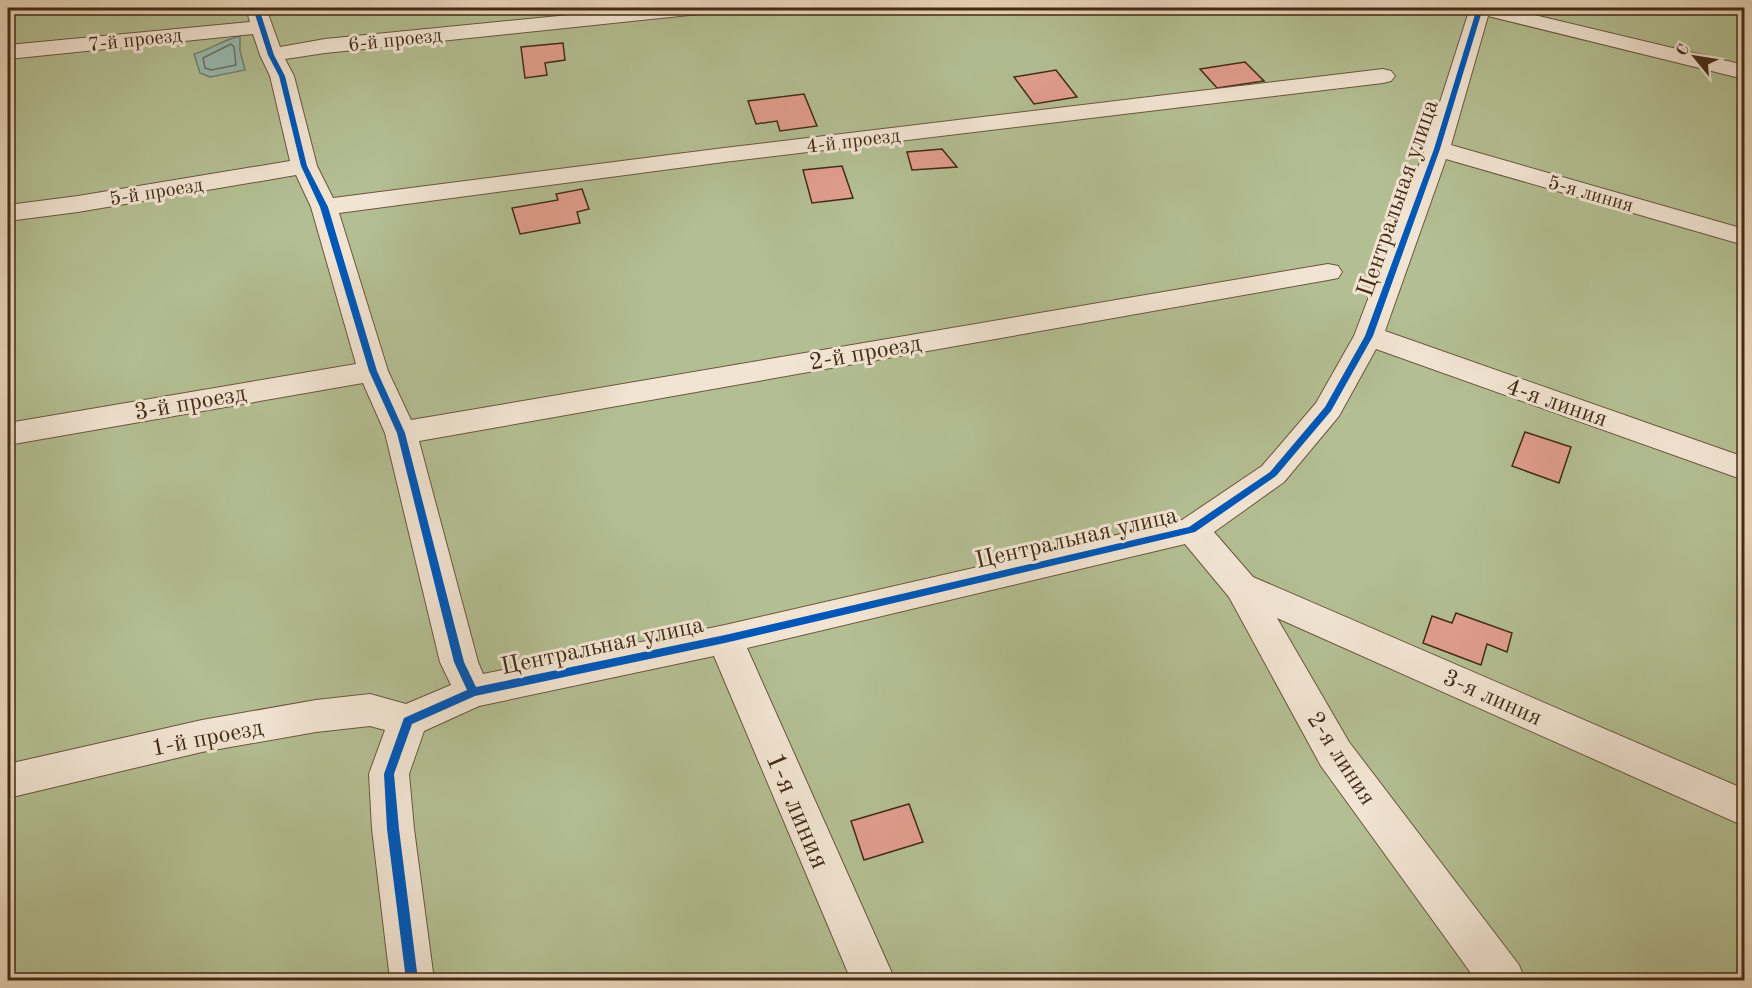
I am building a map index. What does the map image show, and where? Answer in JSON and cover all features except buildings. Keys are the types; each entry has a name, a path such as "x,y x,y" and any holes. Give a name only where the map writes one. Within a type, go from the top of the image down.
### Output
{"street":[{"name":"6-й проезд","path":"271,55 325,46 699,8"},
{"path":"1480,8 1744,72"},
{"name":"Центральная улица","path":"408,721 473,692 725,639 1192,530 1273,474 1328,410 1369,336 1437,149 1480,8"},
{"path":"259,17 271,55 282,76 304,166 324,207 373,371 401,433 459,662 473,692"},
{"name":"7-й проезд","path":"8,52 259,17"},
{"name":"4-й проезд","path":"324,207 724,155 1383,76"},
{"name":"5-я линия","path":"1437,149 1744,237"},
{"name":"5-й проезд","path":"8,213 78,204 304,166"},
{"name":"2-й проезд","path":"401,433 1328,272"},
{"name":"4-я линия","path":"1369,336 1744,469"},
{"name":"3-й проезд","path":"8,434 373,371"},
{"name":"2-я линия","path":"1192,530 1241,587 1335,754 1503,981"},
{"name":"3-я линия","path":"1241,587 1744,808"},
{"name":"1-я линия","path":"725,639 873,981"},
{"name":"1-й проезд","path":"8,781 202,736 316,716 370,710 408,721"},
{"path":"408,721 389,774 393,829 411,980"}],"green space":[{"path":"8,8 1744,8 1744,980 8,980"}],"water":[{"path":"240,36 240,51 245,70 210,77 200,73 194,54"}],"cycle path":[{"path":"256,8 271,55 282,76 304,166 324,207 373,371 401,433 459,662 473,692"},
{"path":"412,980 393,829 389,774 408,721 473,692 725,639 1192,530 1273,474 1328,409 1369,336 1437,149 1480,8"}]}
